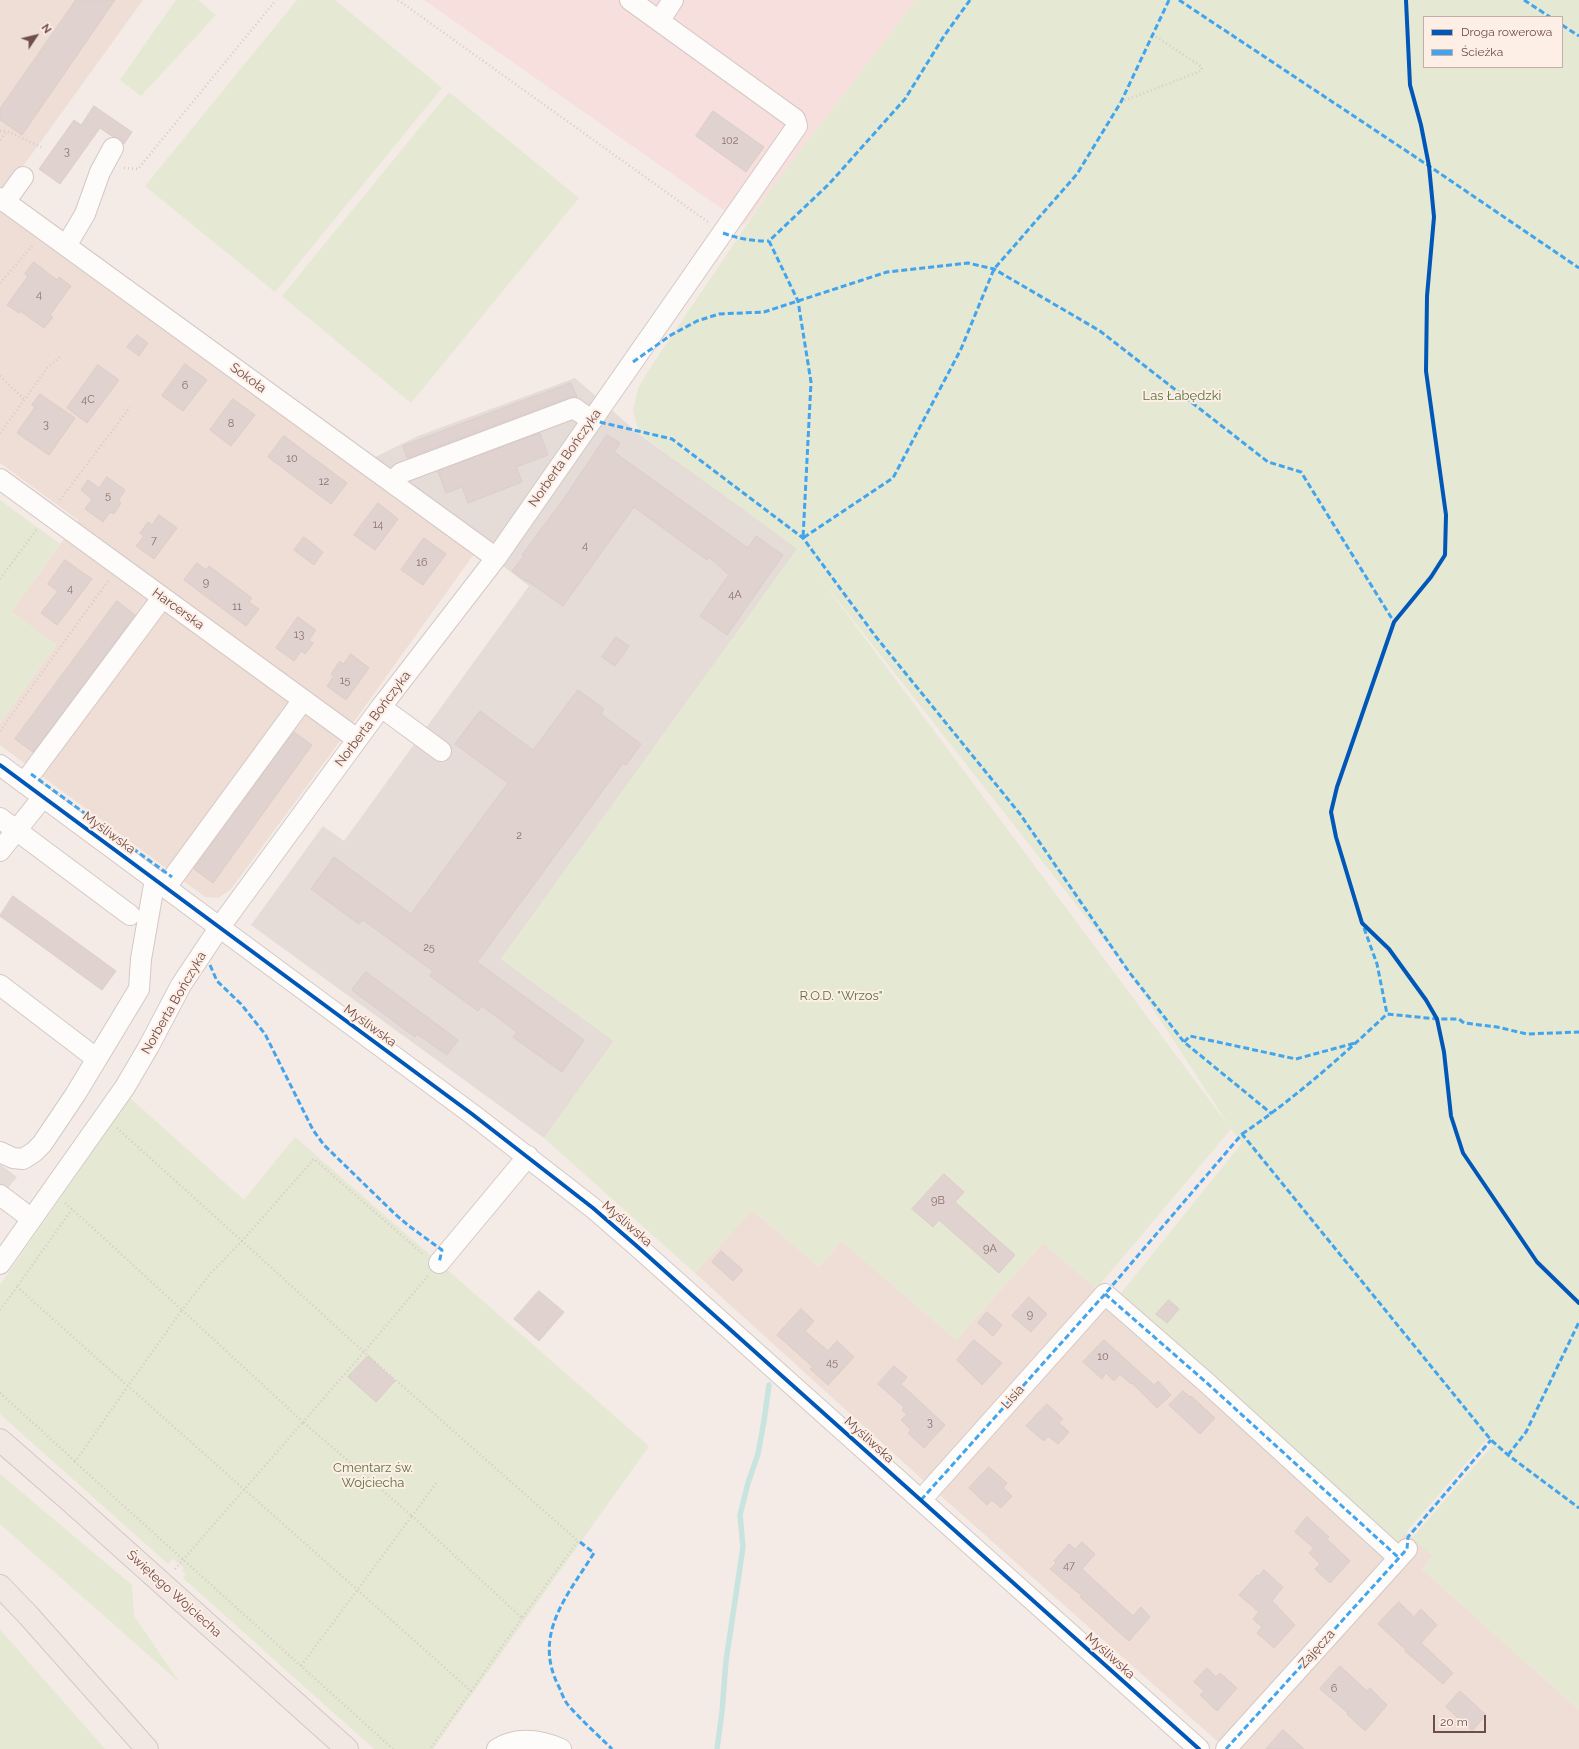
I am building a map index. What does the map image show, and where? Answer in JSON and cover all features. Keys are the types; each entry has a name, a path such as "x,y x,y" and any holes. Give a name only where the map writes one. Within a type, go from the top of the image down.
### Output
{"main road":[{"name":"Świętego Wojciecha","path":"0,1440 64,1495 347,1749"},
{"path":"0,1586 38,1626 147,1749"}],"street":[{"path":"630,0 660,20 673,0"},
{"name":"Norberta Bończyka","path":"0,1264 125,1087 149,1046 181,984 219,928 357,739 496,558 797,126 795,120 660,20"},
{"path":"66,246 84,214 103,166 113,148"},
{"path":"2,200 23,177"},
{"name":"Sokoła","path":"2,200 496,558"},
{"path":"392,482 401,473 574,408 591,420"},
{"name":"Harcerska","path":"0,479 357,739"},
{"path":"24,783 162,598"},
{"path":"0,1152 13,1158 23,1159 34,1152 42,1144 76,1095 139,989 141,959 160,883 303,700"},
{"path":"381,707 441,750"},
{"name":"Myśliwska","path":"0,765 528,1156 639,1248 1199,1749"},
{"path":"0,851 43,797"},
{"path":"0,818 130,914"},
{"path":"0,985 97,1059"},
{"path":"438,1264 528,1156"},
{"path":"0,1195 32,1219"},
{"name":"Lisia","path":"921,1500 1105,1294 1403,1553"},
{"name":"Zajęcza","path":"1226,1749 1403,1553"},
{"path":"497,1749 504,1745 526,1740 548,1743 561,1749"}],"path":[{"path":"103,166 138,169 276,0"},
{"path":"398,0 723,233"},
{"path":"1121,102 1201,71 1202,67 1152,34"},
{"path":"0,130 7,131 43,148"},
{"path":"0,140 7,131"},
{"path":"0,283 44,230"},
{"path":"0,434 48,367 60,357"},
{"path":"0,376 24,399"},
{"path":"58,503 130,407"},
{"path":"0,579 37,529"},
{"path":"0,731 119,566"},
{"path":"115,1127 364,1352 579,1541 522,1618 430,1749"},
{"path":"75,1462 182,1310 210,1274 242,1241 314,1159 438,1264 364,1352 170,1574"},
{"path":"63,1201 302,1422 412,1516 522,1618"},
{"path":"0,1310 72,1210"},
{"path":"17,1287 471,1691"},
{"path":"0,1393 393,1749"},
{"path":"301,1666 438,1482"}],"shaded area":[{"path":"0,0 143,0 0,198"},
{"path":"424,0 916,0 745,225"},
{"path":"0,207 474,554 343,737 231,889 218,898 205,897 0,745 0,723 56,645 11,612 78,520 0,463"},
{"path":"575,378 639,434 798,548 501,959 614,1041 544,1138 251,925 323,826 344,841 529,586 367,461 418,436"},
{"path":"0,1164 17,1177 0,1198"},
{"path":"752,1210 819,1267 842,1241 956,1340 1043,1243 1113,1303 1388,1553 1406,1532 1433,1556 1422,1569 1579,1710 1579,1749 1226,1749 923,1480 695,1273"}],"green space":[{"path":"176,0 198,0 216,15 141,96 120,80"},
{"path":"297,0 335,0 442,88 275,292 145,186"},
{"name":"Las Łabędzki","path":"916,0 1579,0 1579,1710 1422,1569 1433,1556 1412,1538 1492,1446 1487,1439 1388,1553 1113,1303 1242,1143 1231,1129 1096,1289 1043,1243 956,1340 842,1241 819,1267 752,1210 695,1273 544,1138 614,1041 501,959 797,549 639,433 633,411 638,388 771,189","holes":["814,570 1129,972 1226,1121"]},
{"path":"449,92 579,198 411,403 282,296"},
{"path":"0,500 60,544 11,612 56,645 0,723"},
{"name":"Cmentarz św. Wojciecha","path":"130,1098 244,1200 295,1137 649,1446 433,1749 374,1749 183,1578 186,1574 182,1571 184,1568 173,1559 168,1564 0,1414 0,1285"},
{"path":"0,1474 132,1585 134,1616 180,1683 0,1524"},
{"path":"0,1630 3,1633 105,1749 0,1749"}],"building":[{"path":"76,0 115,0 22,135 0,120 0,109"},
{"path":"94,106 132,132 124,144 119,138 113,137 100,128 60,184 39,169 74,120 81,125"},
{"path":"713,111 764,147 746,172 696,136"},
{"path":"34,262 57,280 59,277 71,286 50,315 53,317 44,328 20,311 19,313 7,305 28,276 25,274"},
{"path":"137,335 148,343 139,356 127,347"},
{"path":"185,364 207,380 183,411 162,396"},
{"path":"98,365 119,380 87,423 67,408"},
{"path":"571,383 577,397 570,397 407,458 403,446"},
{"path":"40,394 75,418 49,455 17,433 35,407 32,405"},
{"path":"233,399 255,415 231,446 210,430"},
{"path":"540,433 548,455 516,467 522,482 468,503 462,487 446,493 438,471"},
{"path":"607,435 620,443 614,452 748,548 756,536 783,555 727,635 700,616 729,575 709,557 707,560 634,507 563,606 512,571 524,556 522,555 563,500"},
{"path":"284,436 347,483 331,504 268,457"},
{"path":"107,477 125,490 118,501 121,503 114,514 110,512 103,522 85,509 92,499 81,490 88,480 99,488"},
{"path":"378,503 398,519 375,550 354,535"},
{"path":"159,515 177,528 154,559 136,546 144,536 140,533 148,522 152,525"},
{"path":"304,537 323,552 314,565 294,550"},
{"path":"424,538 446,554 423,585 401,570"},
{"path":"65,560 92,579 57,625 41,613 58,591 48,584"},
{"path":"197,563 206,570 209,566 252,598 249,602 259,609 246,626 184,580"},
{"path":"117,601 135,615 33,752 15,739"},
{"path":"298,617 316,630 309,640 313,643 305,654 301,651 294,661 276,648"},
{"path":"616,637 629,646 615,666 602,657"},
{"path":"351,654 369,668 346,700 327,686 334,676 331,674 340,661 343,664"},
{"path":"578,690 604,709 601,714 641,744 626,765 623,763 477,962 584,1040 562,1072 513,1037 517,1032 482,1006 478,1011 430,976 433,971 363,920 359,924 311,889 334,857 411,914 508,783 455,744 469,725 480,711 533,750"},
{"path":"294,732 312,745 213,883 194,869"},
{"path":"13,896 116,971 102,990 0,916"},
{"path":"366,972 458,1040 447,1055 417,1034 415,1037 352,990"},
{"path":"944,1174 964,1192 955,1202 1015,1255 999,1273 939,1220 933,1227 912,1209"},
{"path":"721,1251 743,1270 733,1281 712,1262"},
{"path":"539,1291 564,1312 539,1341 514,1319"},
{"path":"1029,1297 1047,1314 1031,1332 1012,1316"},
{"path":"1169,1300 1179,1309 1167,1323 1156,1314"},
{"path":"801,1309 814,1321 805,1331 828,1351 837,1341 854,1357 828,1385 810,1369 813,1367 777,1335"},
{"path":"987,1312 1002,1325 993,1336 978,1323"},
{"path":"974,1340 1002,1363 982,1385 957,1360"},
{"path":"1104,1340 1154,1385 1158,1381 1171,1395 1157,1408 1132,1383 1131,1384 1120,1374 1114,1381 1106,1373 1102,1379 1083,1362"},
{"path":"368,1356 395,1381 376,1402 348,1377"},
{"path":"894,1366 907,1377 901,1384 945,1425 924,1448 908,1433 911,1430 901,1420 907,1414 902,1410 904,1407 878,1384"},
{"path":"1183,1391 1190,1397 1191,1396 1215,1418 1200,1434 1169,1405"},
{"path":"1047,1404 1063,1419 1059,1423 1069,1432 1058,1444 1048,1436 1044,1441 1026,1426"},
{"path":"989,1467 1007,1483 1003,1488 1012,1496 1001,1508 992,1500 987,1505 969,1488"},
{"path":"1307,1517 1329,1537 1327,1539 1350,1561 1330,1583 1315,1569 1320,1564 1309,1553 1314,1548 1295,1532"},
{"path":"1082,1542 1095,1554 1082,1569 1133,1616 1141,1607 1150,1617 1129,1641 1080,1597 1082,1596 1050,1569 1056,1563 1054,1561 1069,1544 1075,1549"},
{"path":"1264,1570 1283,1587 1272,1601 1295,1625 1274,1648 1257,1633 1262,1627 1253,1619 1259,1612 1239,1595 1257,1575 1259,1576"},
{"path":"1399,1602 1414,1617 1421,1609 1437,1625 1421,1643 1453,1673 1443,1684 1405,1651 1406,1650 1378,1624"},
{"path":"1340,1666 1367,1691 1370,1688 1387,1705 1365,1731 1347,1714 1348,1713 1320,1689"},
{"path":"1207,1668 1216,1677 1220,1673 1237,1688 1217,1711 1200,1695 1204,1691 1194,1682"},
{"path":"1460,1691 1486,1715 1472,1731 1446,1707"},
{"path":"1283,1730 1304,1749 1266,1749"}],"waterway":[{"path":"717,1749 722,1712 726,1661 743,1547 740,1515 748,1483 758,1454 769,1385"}],"marked path":[{"path":"970,0 944,36 905,99 829,184 769,241 798,301 811,382 803,538 893,478 961,349 994,269 1077,174 1121,102 1169,0"},
{"path":"1179,0 1429,166 1579,268"},
{"path":"1524,0 1548,16"},
{"path":"1563,26 1579,36"},
{"path":"723,233 757,241 769,241"},
{"path":"633,362 671,335 697,321 719,314 764,312 887,272 968,263 994,269 1100,331 1268,462 1301,472 1394,622"},
{"path":"591,420 672,439 803,538 876,637 1020,814 1129,972 1184,1042 1272,1114"},
{"path":"31,774 172,877"},
{"path":"1364,928 1377,964 1387,1014"},
{"path":"210,965 217,981 241,1004 265,1034 313,1130 324,1145 395,1214 442,1250 439,1263"},
{"path":"1242,1134 1280,1107 1317,1077 1387,1014 1437,1019 1459,1019 1464,1023 1497,1027 1527,1034 1579,1032"},
{"path":"1184,1042 1190,1036 1296,1059 1355,1043"},
{"path":"921,1500 1105,1294 1242,1134 1491,1440 1508,1455 1579,1508"},
{"path":"1105,1294 1207,1383 1399,1558"},
{"path":"1508,1455 1526,1432 1579,1322"},
{"path":"1226,1749 1407,1549 1408,1537 1491,1440"},
{"path":"580,1542 594,1553 573,1585 556,1617 551,1633 549,1650 552,1668 567,1704 612,1749"}],"cycle path":[{"path":"1406,0 1410,85 1421,125 1429,166 1434,217 1427,296 1426,371 1446,515 1445,555 1431,577 1394,622 1337,787 1331,812 1336,837 1362,923 1389,949 1426,1000 1437,1019 1444,1052 1451,1116 1463,1153 1537,1262 1579,1303"},
{"path":"0,765 472,1114 593,1208 1199,1749"}],"park label":[{"name":"R.O.D. \"Wrzos\"","path":"841,996"}]}
